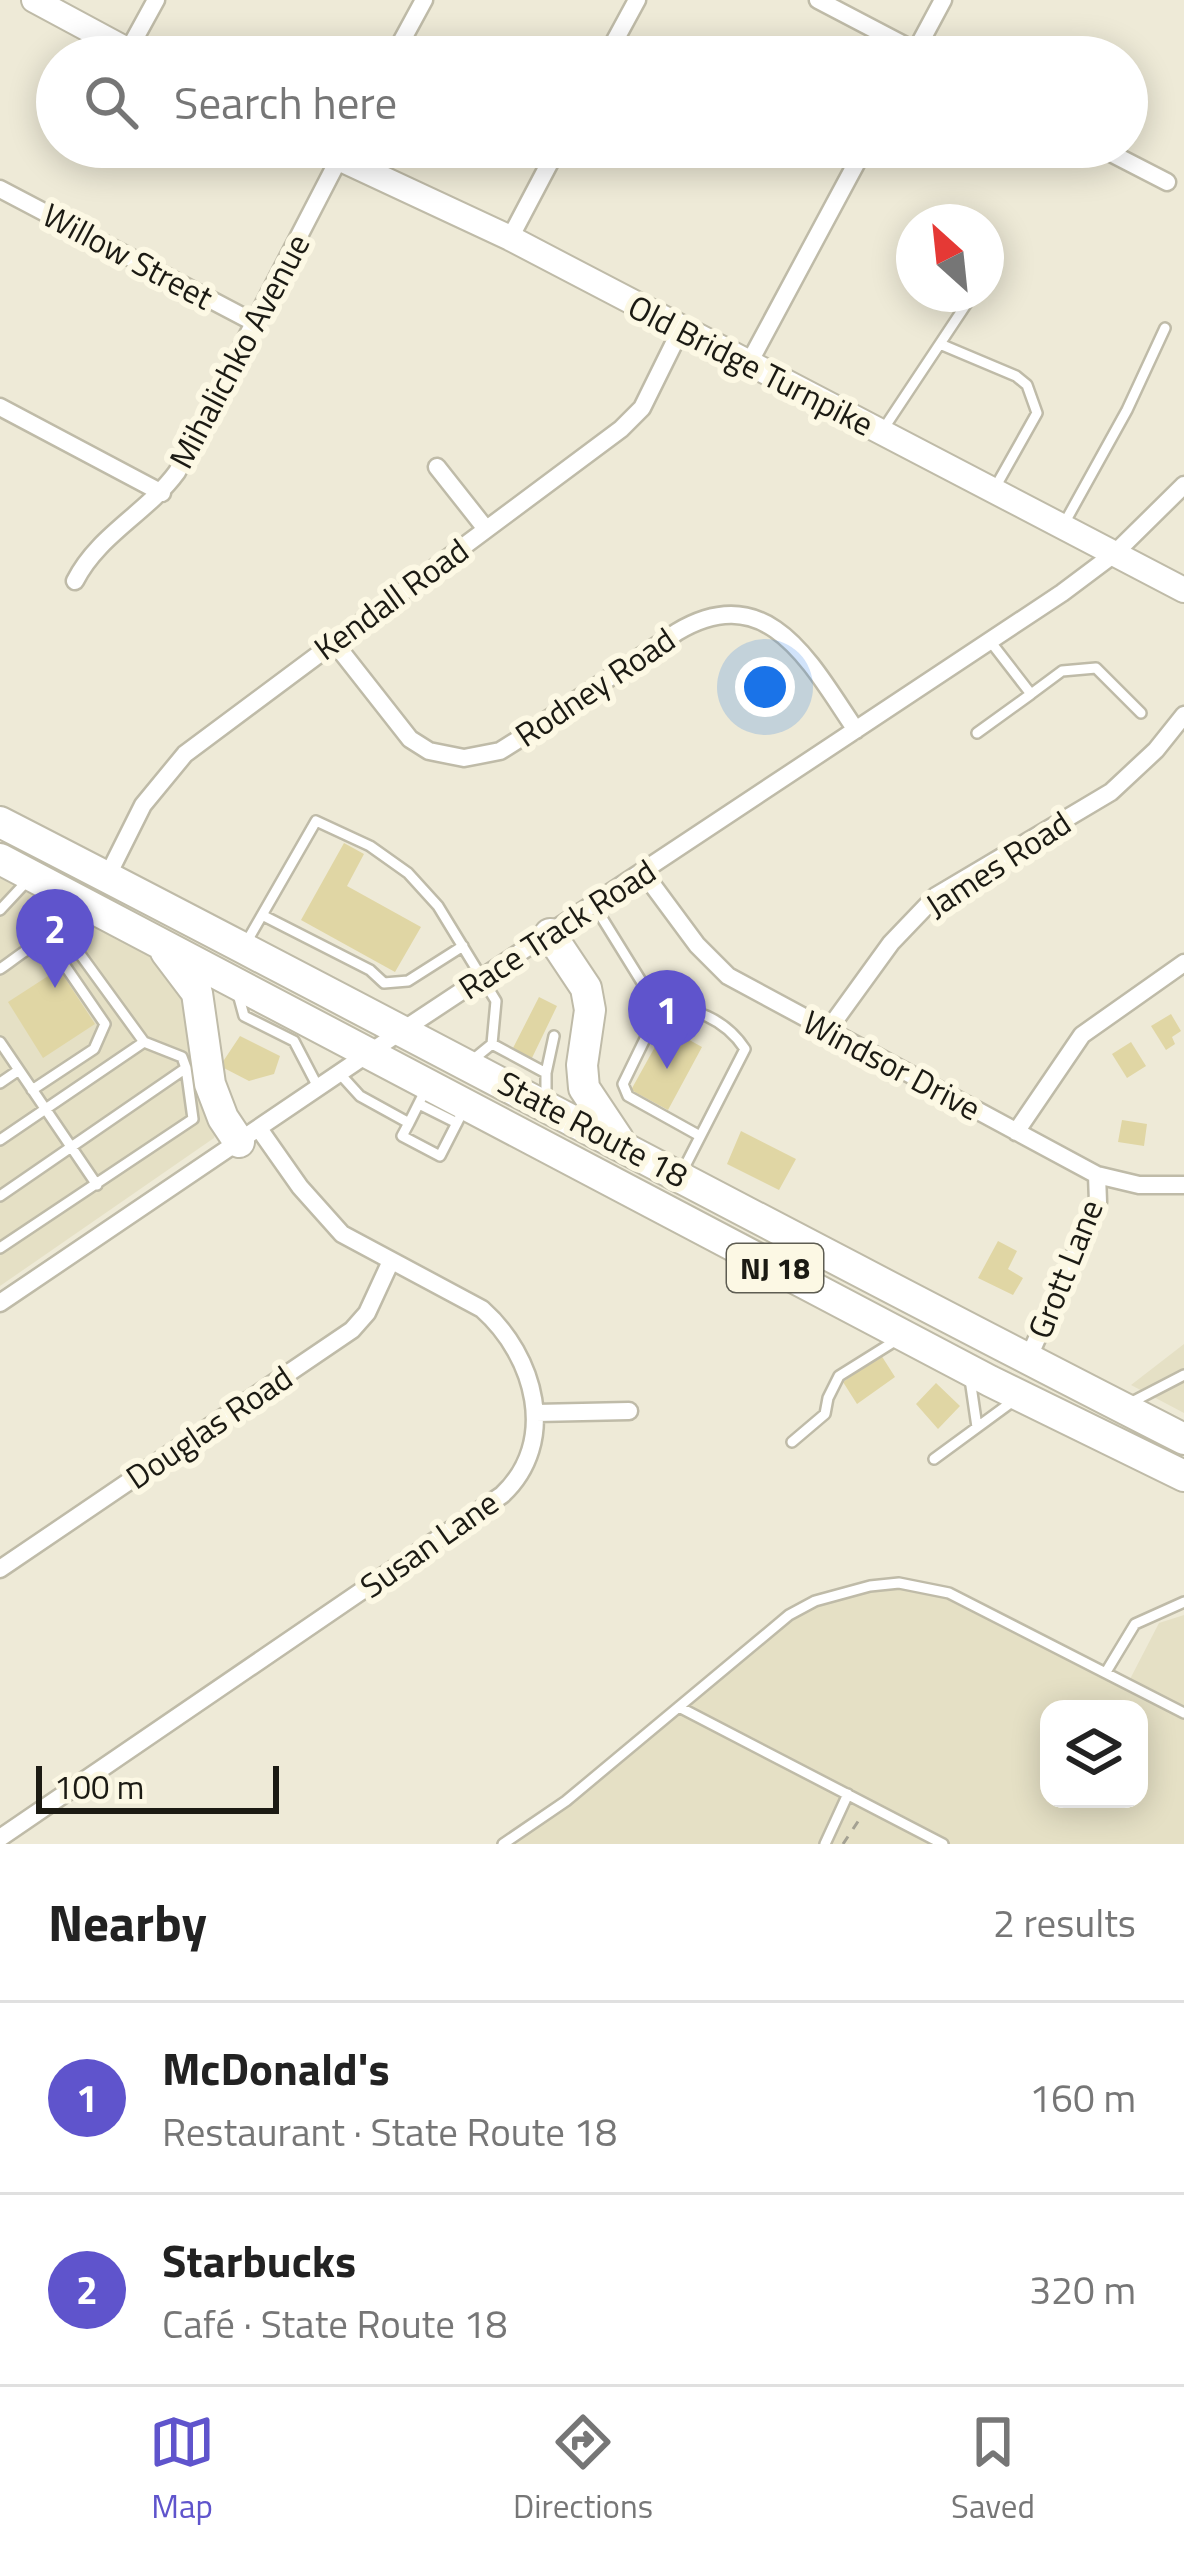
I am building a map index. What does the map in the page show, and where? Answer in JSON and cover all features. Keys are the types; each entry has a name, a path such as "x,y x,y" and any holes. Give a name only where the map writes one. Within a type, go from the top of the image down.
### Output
{"highway":[{"name":"State Route 18","path":"0,822 403,1030 480,1054 546,1089 622,1144 1184,1439"},
{"name":"State Route 18","path":"0,859 236,983 308,1035 370,1053 424,1094 462,1114 1184,1476"},
{"path":"550,934 586,988 590,1010 582,1065 584,1088 622,1144"},
{"path":"159,943 197,993 210,1084 223,1118 250,1136"}],"street":[{"path":"34,0 101,36"},
{"path":"141,36 156,0"},
{"path":"404,36 424,0"},
{"path":"617,36 637,0"},
{"path":"818,0 884,36"},
{"path":"927,36 943,0"},
{"name":"Mihalichko Avenue","path":"75,581 95,549 162,493 177,472 334,168"},
{"name":"Old Bridge Turnpike","path":"372,168 1184,590"},
{"path":"510,238 547,168"},
{"path":"749,363 854,168"},
{"path":"1140,168 1167,182"},
{"name":"Willow Street","path":"0,189 255,323"},
{"name":"Kendall Road","path":"106,877 142,805 185,754 621,429 642,409 680,328"},
{"path":"0,406 162,493"},
{"path":"437,467 486,529"},
{"name":"Race Track Road","path":"0,1303 991,641 1114,554 1184,485"},
{"name":"Rodney Road","path":"333,641 410,740 446,756 464,758 500,751 691,623 727,614 763,621 794,641 856,730"},
{"name":"James Road","path":"828,1030 891,943 936,896 1111,792 1156,750 1184,715"},
{"name":"Windsor Drive","path":"643,872 697,945 728,976 1097,1175 1139,1185 1184,1185"},
{"path":"1016,1132 1082,1035 1184,963"},
{"path":"250,1136 342,1234 482,1309 498,1323 518,1358 536,1413 629,1411"},
{"name":"Grott Lane","path":"1028,1361 1098,1202 1097,1175"},
{"name":"Douglas Road","path":"0,1569 352,1330 367,1313 391,1261"},
{"name":"Susan Lane","path":"0,1838 502,1495 517,1481 533,1448 536,1413"}],"lane":[{"path":"881,432 961,312"},
{"path":"1062,527 1166,328"},
{"path":"940,344 1000,368 1027,385 1037,413 993,491"},
{"path":"991,641 1030,694"},
{"path":"977,734 1062,671 1096,668 1141,713"},
{"path":"243,947 316,821 370,847 408,873 438,906 496,1000 480,1054"},
{"path":"0,910 32,876"},
{"path":"594,905 658,1010"},
{"path":"262,915 370,970 384,983 408,981 463,946"},
{"path":"0,969 46,938 58,936 72,943 144,1042 182,1057 193,1119 0,1248"},
{"path":"32,1090 94,1049 105,1024 46,938"},
{"path":"236,983 244,1016 308,1035 319,1089"},
{"path":"367,1010 384,983"},
{"path":"658,1010 679,1006 706,1015 737,1036 745,1049 680,1175"},
{"path":"658,1010 623,1084 628,1096 700,1136"},
{"path":"546,1089 554,1036"},
{"path":"0,1042 97,1185"},
{"path":"0,1140 144,1042"},
{"path":"0,1196 186,1068"},
{"path":"0,1083 19,1070"},
{"path":"340,1074 360,1096 409,1123"},
{"path":"424,1094 402,1136 440,1156 462,1114"},
{"path":"792,1442 825,1414 839,1376 879,1348 905,1337"},
{"path":"969,1370 977,1427"},
{"path":"1118,1406 1138,1401 1184,1375"},
{"path":"934,1459 1020,1396"},
{"path":"503,1844 566,1801 789,1615 843,1592 899,1582 959,1596 1184,1713"},
{"path":"1106,1672 1135,1624 1184,1602"},
{"path":"679,1707 943,1844"},
{"path":"825,1844 848,1794"}],"path":[{"path":"843,1844 855,1820 863,1816"}],"shaded area":[{"path":"0,878 158,961 180,981 219,1124 214,1138 0,1286"},
{"path":"1184,1344 1184,1413 1131,1385"},
{"path":"899,1583 949,1593 1128,1683 1159,1623 1184,1615 1184,1844 503,1844 545,1817 763,1635 815,1601"}],"building":[{"path":"344,843 364,854 347,886 421,927 395,972 301,920"},
{"path":"59,969 95,1024 43,1058 8,1002"},
{"path":"539,997 557,1006 531,1060 512,1050"},
{"path":"1171,1014 1181,1031 1166,1050 1151,1026"},
{"path":"666,1027 702,1047 668,1110 631,1090"},
{"path":"240,1036 280,1056 274,1074 249,1081 220,1066"},
{"path":"1131,1042 1146,1066 1127,1078 1112,1054"},
{"path":"1122,1120 1147,1124 1144,1146 1118,1142"},
{"path":"741,1131 796,1159 779,1190 727,1164"},
{"path":"998,1241 1017,1251 1008,1269 1023,1278 1013,1295 978,1278"},
{"path":"881,1355 895,1377 857,1404 843,1382"},
{"path":"936,1383 960,1406 938,1429 916,1404"}],"place":[{"name":"Starbucks","path":"55,988"},
{"name":"McDonald's","path":"667,1069"}]}
